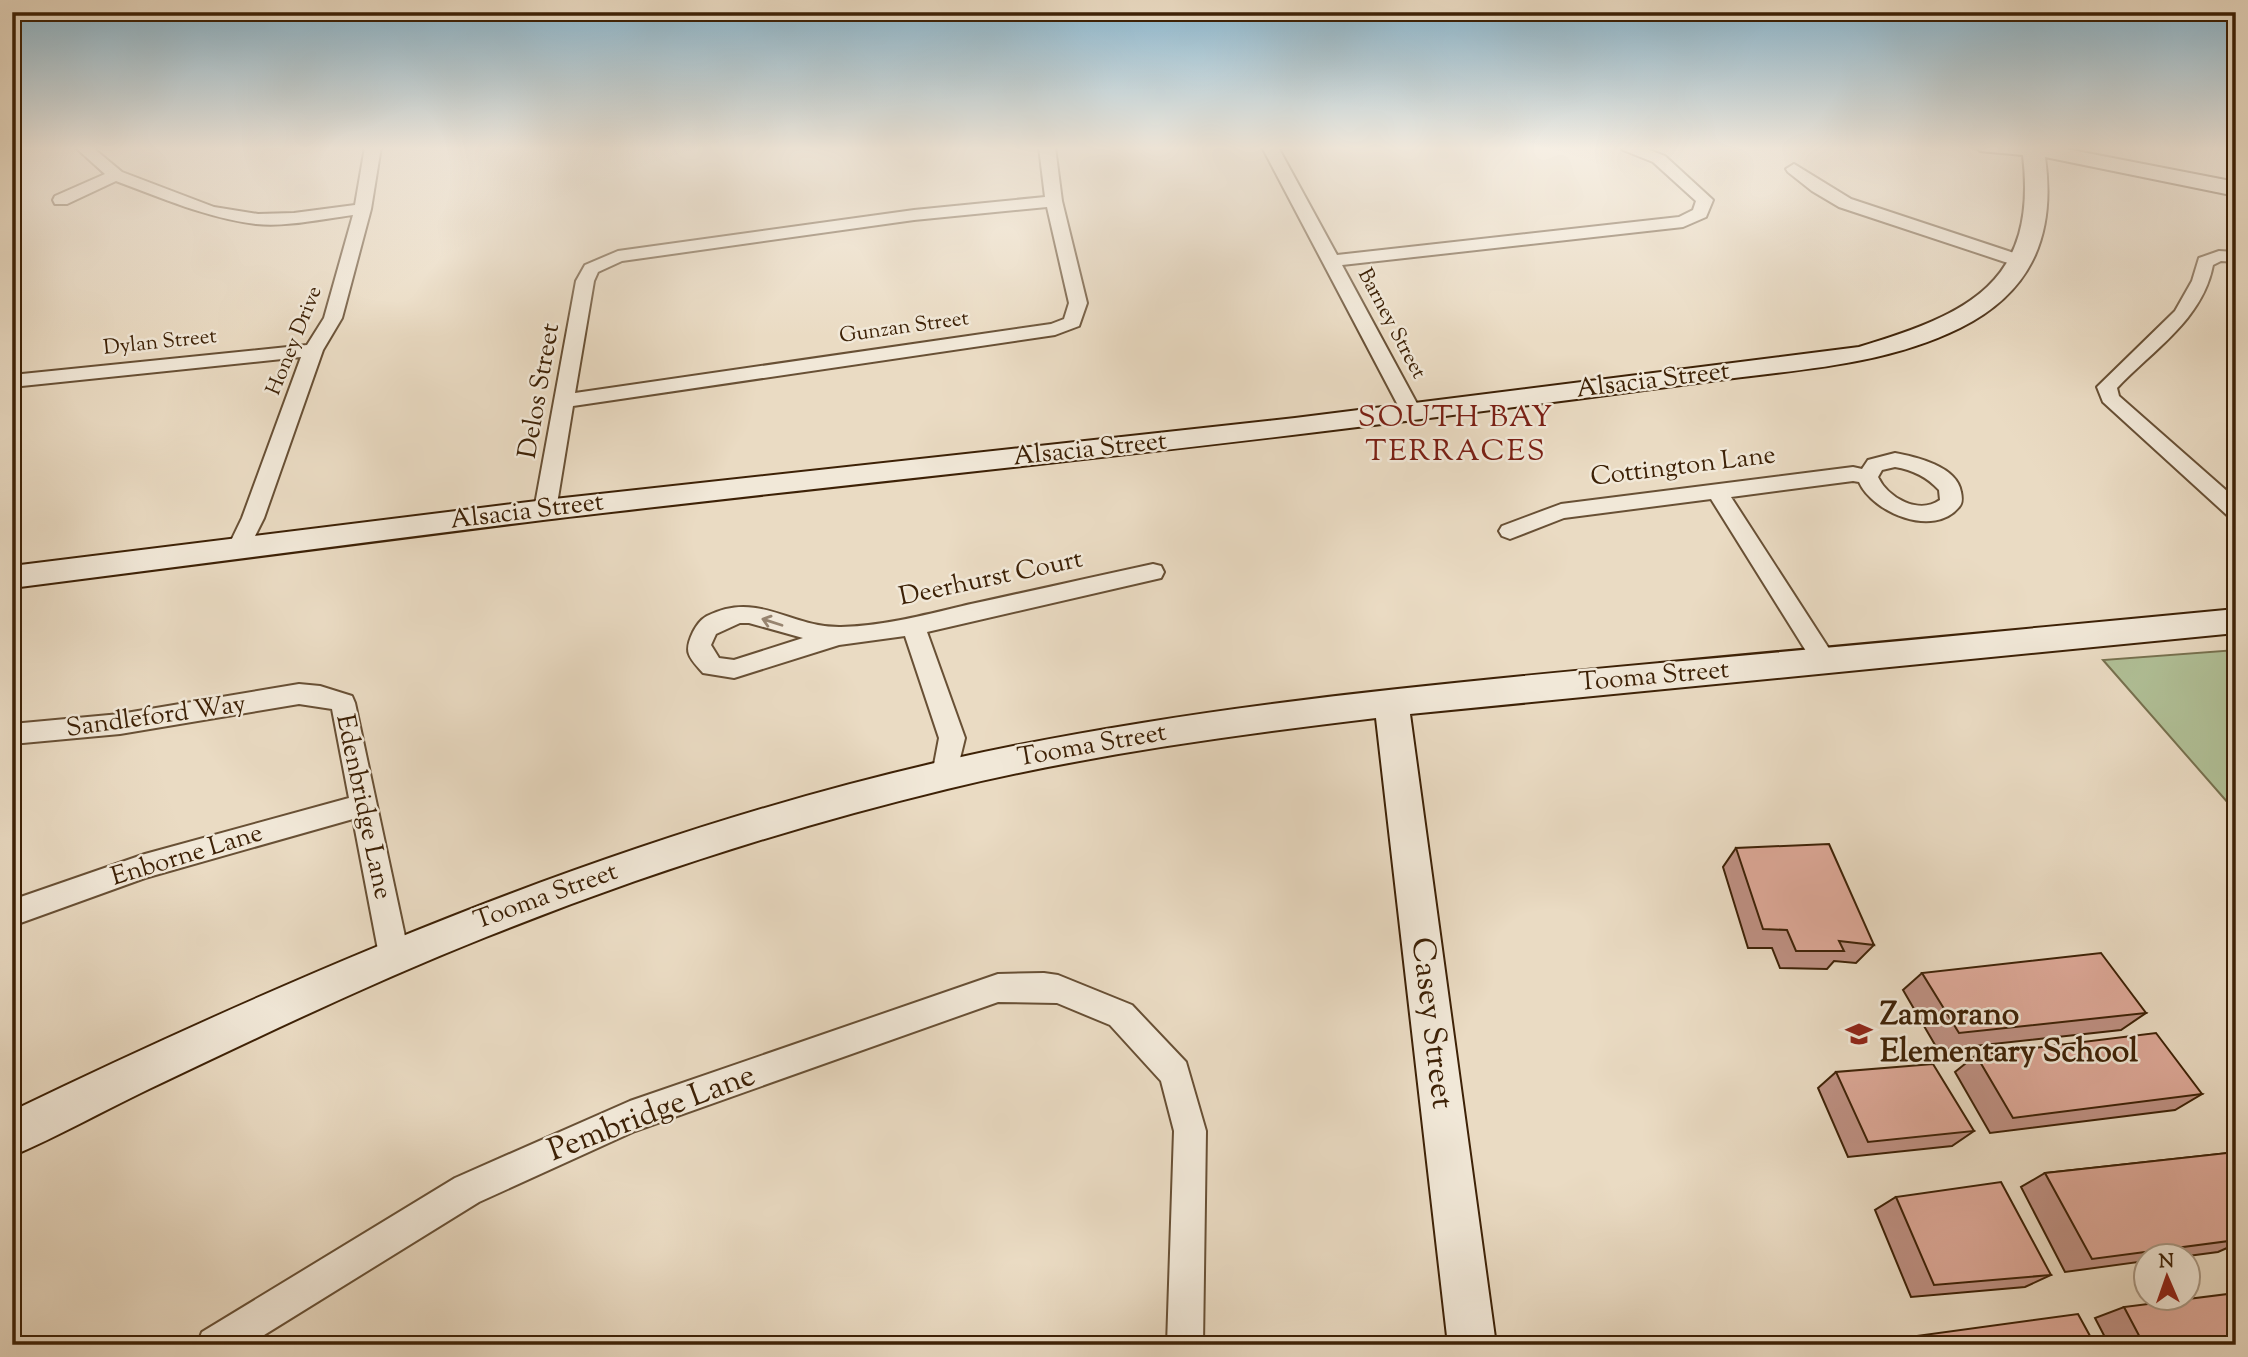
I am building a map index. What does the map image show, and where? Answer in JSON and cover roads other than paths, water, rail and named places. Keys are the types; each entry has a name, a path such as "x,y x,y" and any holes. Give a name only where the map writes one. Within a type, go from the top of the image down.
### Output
{"main road":[{"name":"Alsacia Street","path":"12,577 545,510 1295,427 1862,354 1928,334 1968,315 1999,291 2029,248 2038,210"},
{"name":"Tooma Street","path":"12,1134 173,1054 394,955 627,867 828,805 945,775 1119,740 1391,701 2236,621"},
{"name":"Casey Street","path":"1391,701 1472,1345"}],"street":[{"path":"207,210 258,219 294,218 353,210"},
{"name":"Honey Drive","path":"239,547 253,518 313,350 333,318 363,210"},
{"name":"Delos Street","path":"545,510 585,281 591,269 618,256 961,210"},
{"name":"Gunzan Street","path":"565,401 1055,329 1072,322 1078,303 1056,210"},
{"name":"Barney Street","path":"1305,210 1411,411"},
{"path":"1332,261 1683,222 1701,210"},
{"path":"1867,210 2020,261"},
{"path":"2236,257 2219,257 2205,262 2204,276 2176,323 2107,387 2110,398 2236,511"},
{"name":"Dylan Street","path":"12,381 313,350"},
{"name":"Cottington Lane","path":"1510,531 1561,511 1853,474 1867,477"},
{"path":"2213,489 2236,487"},
{"path":"1717,492 1825,661"},
{"name":"Deerhurst Court","path":"839,636 913,626 1153,572"},
{"path":"739,614 750,614 787,627 839,636 734,669 712,666 700,653 699,645 707,628 739,614"},
{"path":"913,626 952,738 945,775"},
{"name":"Sandleford Way","path":"12,734 55,732 149,720 299,694"},
{"name":"Edenbridge Lane","path":"299,694 320,696 342,703 394,955"},
{"name":"Enborne Lane","path":"12,913 145,866 363,805"},
{"name":"Pembridge Lane","path":"215,1345 467,1190 629,1117 998,988 1044,987 1058,989 1121,1015 1175,1073 1190,1132 1185,1345"}],"place":[{"name":"Zamorano Elementary School","path":"1859,1034"}],"district":[{"name":"SOUTH BAY TERRACES","path":"1456,435"}]}
